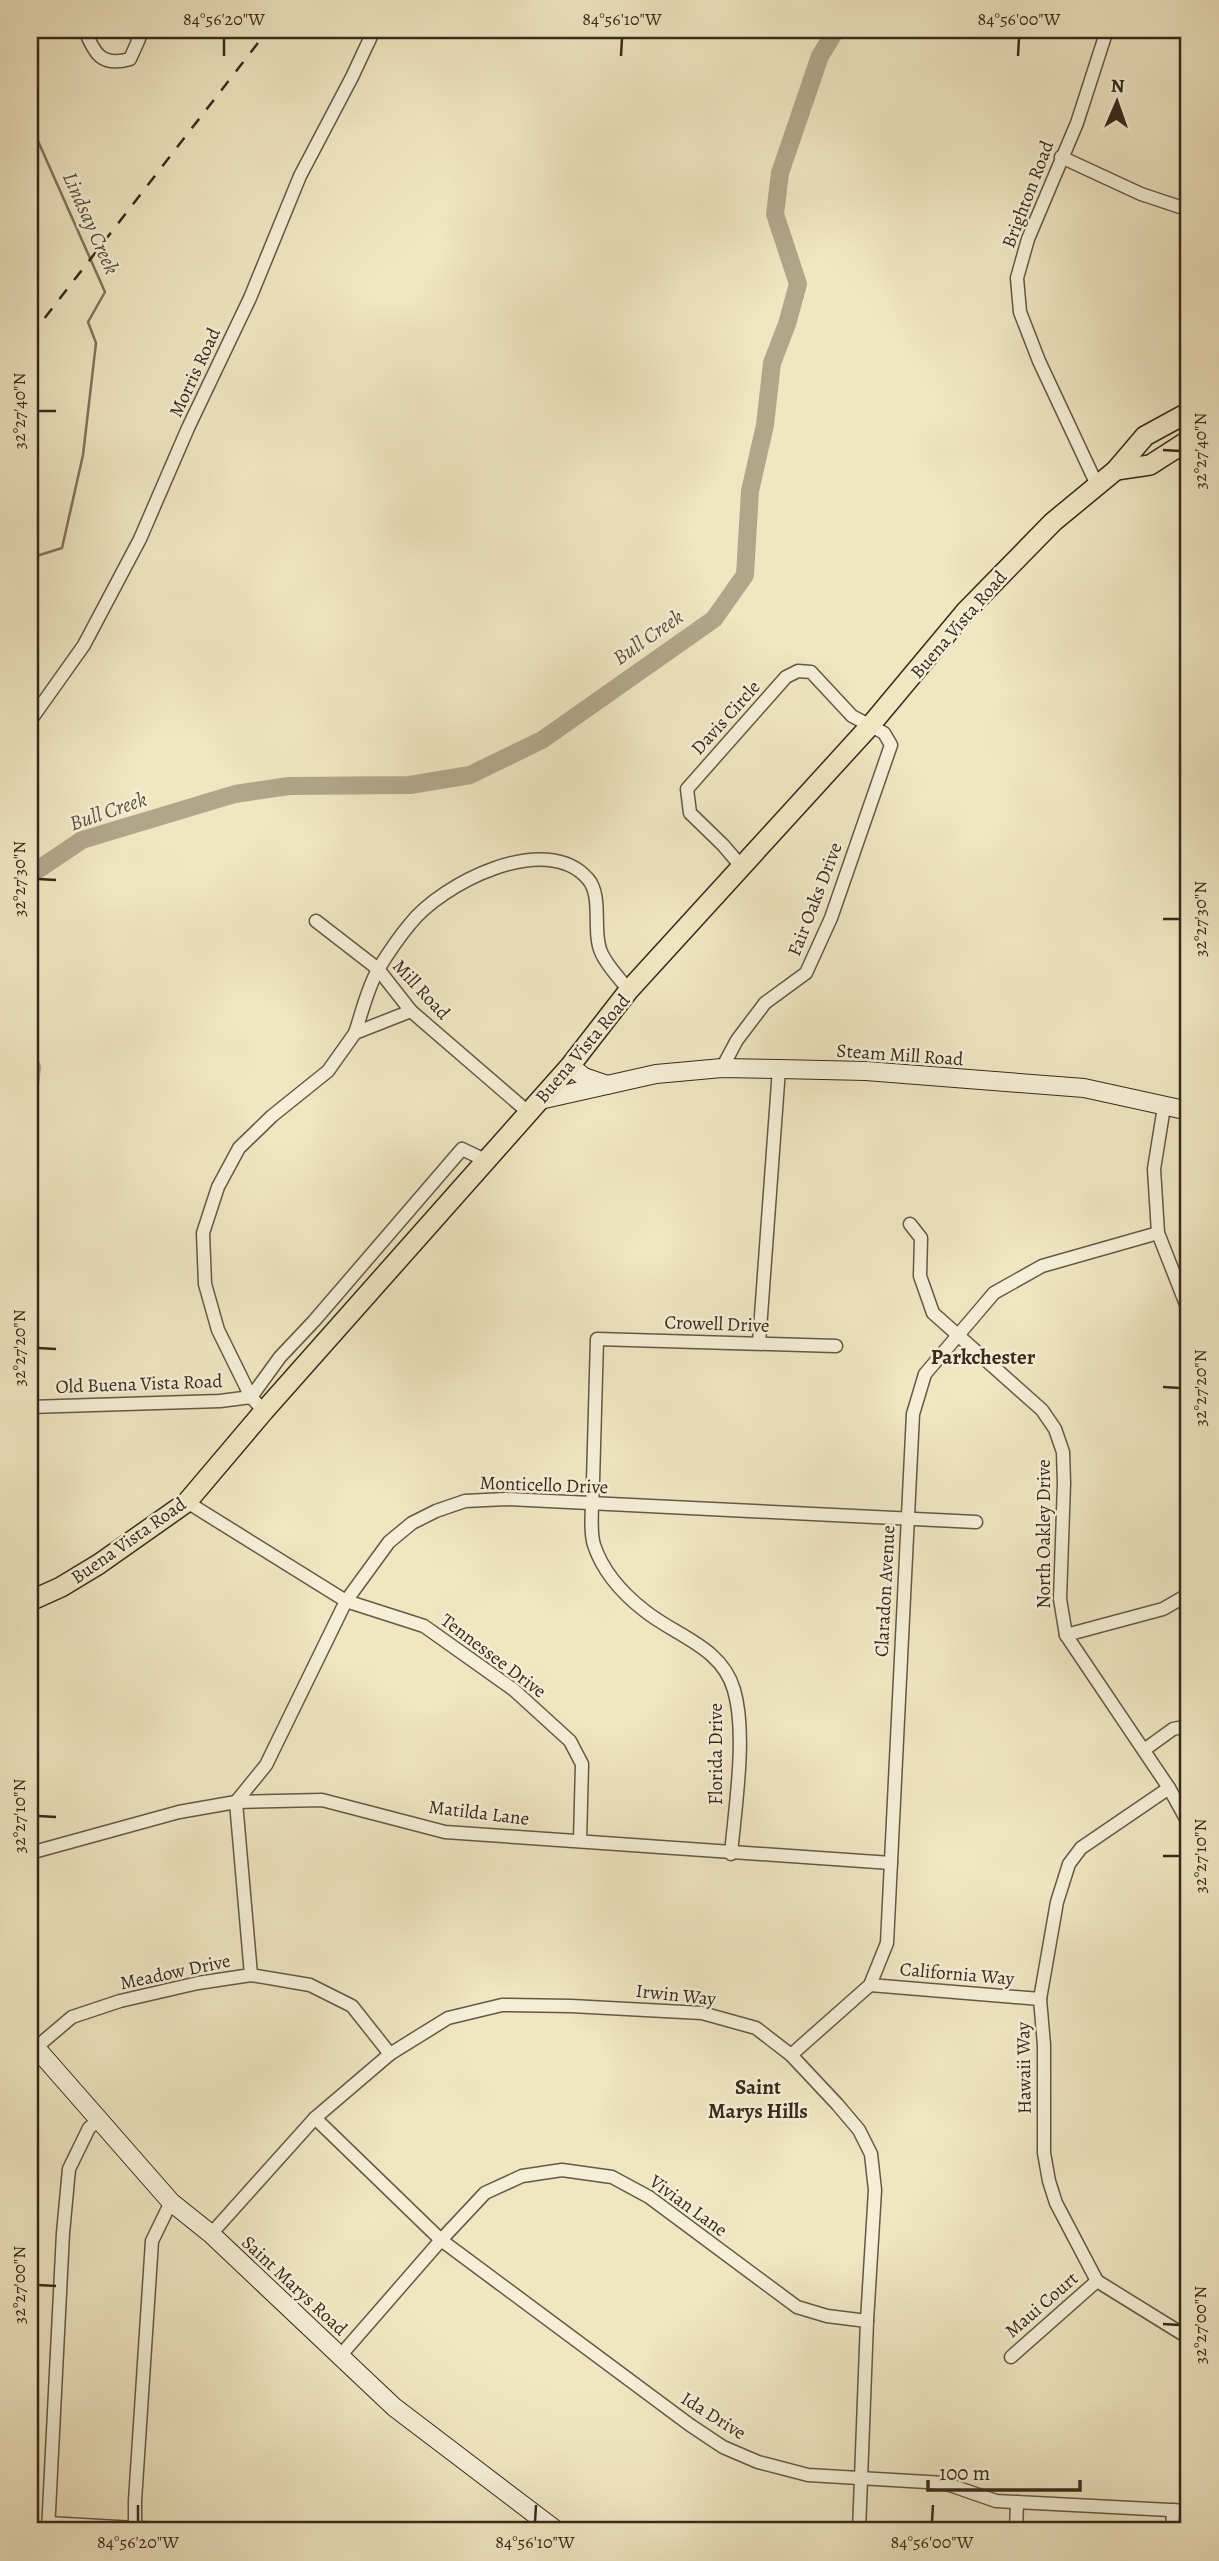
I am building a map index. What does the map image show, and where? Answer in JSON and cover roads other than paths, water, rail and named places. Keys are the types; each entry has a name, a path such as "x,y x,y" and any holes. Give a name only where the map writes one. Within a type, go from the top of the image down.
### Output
{"main road":[{"name":"Buena Vista Road","path":"30,1601 93,1568 187,1502 257,1404 488,1161 570,1066 629,990 869,727 977,600 1053,522 1116,470 1145,436 1189,412"},
{"path":"1116,470 1150,465 1189,440"},
{"path":"570,1066 584,1077 607,1085"},
{"name":"Steam Mill Road","path":"534,1106 656,1074 722,1068 866,1071 1084,1088 1189,1111"},
{"name":"Saint Marys Road","path":"31,2047 100,2119 171,2202 211,2234 394,2407 557,2531"}],"street":[{"path":"85,30 92,48 99,56 111,62 130,59 139,39 132,30"},
{"name":"Morris Road","path":"30,720 84,646 139,539 250,298 300,176 374,30"},
{"name":"Brighton Road","path":"1098,487 1039,361 1020,313 1017,278 1024,252 1077,123 1107,30"},
{"path":"1061,157 1141,194 1189,210"},
{"name":"Davis Circle","path":"741,866 690,813 687,789 786,677 798,671 811,672 852,716 869,727"},
{"name":"Fair Oaks Drive","path":"722,1068 737,1040 765,1003 806,973 831,918 891,744 884,733 869,727"},
{"path":"257,1404 218,1331 205,1284 203,1233 218,1187 239,1148 272,1116 328,1071 355,1033 378,969 410,923 433,901 493,868 527,860 549,860 570,865 590,880 597,907 600,950 629,990"},
{"name":"Mill Road","path":"316,921 378,969 411,1012 534,1106"},
{"path":"355,1033 411,1012"},
{"path":"759,1343 779,1069"},
{"path":"1164,1107 1154,1168 1158,1233 1188,1308"},
{"path":"257,1404 280,1357 463,1149 488,1161"},
{"name":"North Oakley Drive","path":"910,1224 921,1238 920,1276 933,1313 1042,1410 1055,1429 1063,1452 1060,1599 1066,1635 1169,1788 1189,1824"},
{"name":"Claradon Avenue","path":"791,2054 870,1985 887,1943 913,1415 925,1374 994,1293 1042,1266 1158,1233"},
{"name":"Crowell Drive","path":"597,1339 836,1346"},
{"name":"Florida Drive","path":"597,1339 594,1544 612,1581 646,1612 708,1652 723,1667 734,1689 738,1715 739,1769 731,1854"},
{"name":"Old Buena Vista Road","path":"30,1407 220,1401 257,1404"},
{"name":"Monticello Drive","path":"236,1802 266,1765 346,1601 388,1542 412,1523 436,1511 466,1501 506,1499 976,1522"},
{"name":"Tennessee Drive","path":"187,1502 346,1601 424,1626 513,1690 570,1741 582,1764 580,1841"},
{"path":"1066,1635 1163,1609 1189,1594"},
{"path":"1144,1750 1173,1729 1189,1726"},
{"name":"Hawaii Way","path":"1097,2281 1056,2203 1049,2182 1044,2153 1044,2045 1040,1999 1057,1902 1069,1864 1081,1848 1169,1788"},
{"name":"Matilda Lane","path":"32,1849 179,1812 236,1802 322,1800 445,1832 731,1854 891,1863"},
{"path":"236,1802 251,1975"},
{"name":"Meadow Drive","path":"31,2047 72,2017 96,2009 198,1983 251,1975 310,1985 352,2006 390,2054"},
{"name":"California Way","path":"870,1985 1040,1999"},
{"name":"Irwin Way","path":"211,2234 315,2118 390,2054 448,2018 502,2004 702,2012 756,2028 791,2054 859,2130 871,2154 875,2190 859,2531"},
{"name":"Ida Drive","path":"315,2118 441,2240 723,2447 758,2462 808,2475 944,2483 996,2501 1189,2511"},
{"path":"100,2119 89,2128 69,2169 63,2233 48,2527 242,2531"},
{"name":"Vivian Lane","path":"340,2356 485,2193 522,2176 562,2169 611,2177 649,2197 797,2307 827,2316 867,2321"},
{"path":"135,2530 152,2241 171,2202"},
{"path":"1097,2281 1189,2337"},
{"name":"Maui Court","path":"1010,2357 1097,2281"},
{"path":"1016,2531 1017,2502"},
{"path":"1172,2531 1173,2510"}],"waterway":[{"name":"Bull Creek","path":"30,875 82,840 235,794 289,786 410,785 470,775 542,740 714,619 745,575 750,491 765,425 772,363 798,284 775,214 780,173 820,56 836,30"},
{"name":"Lindsay Creek","path":"30,123 105,292 88,322 96,343 83,455 62,548 30,558"},
{"name":"Bull Creek","path":"30,1062 30,1085"}],"railway":[{"path":"30,337 268,30"}],"district":[{"name":"Parkchester","path":"983,1357"},
{"name":"Saint Marys Hills","path":"758,2099"}]}
